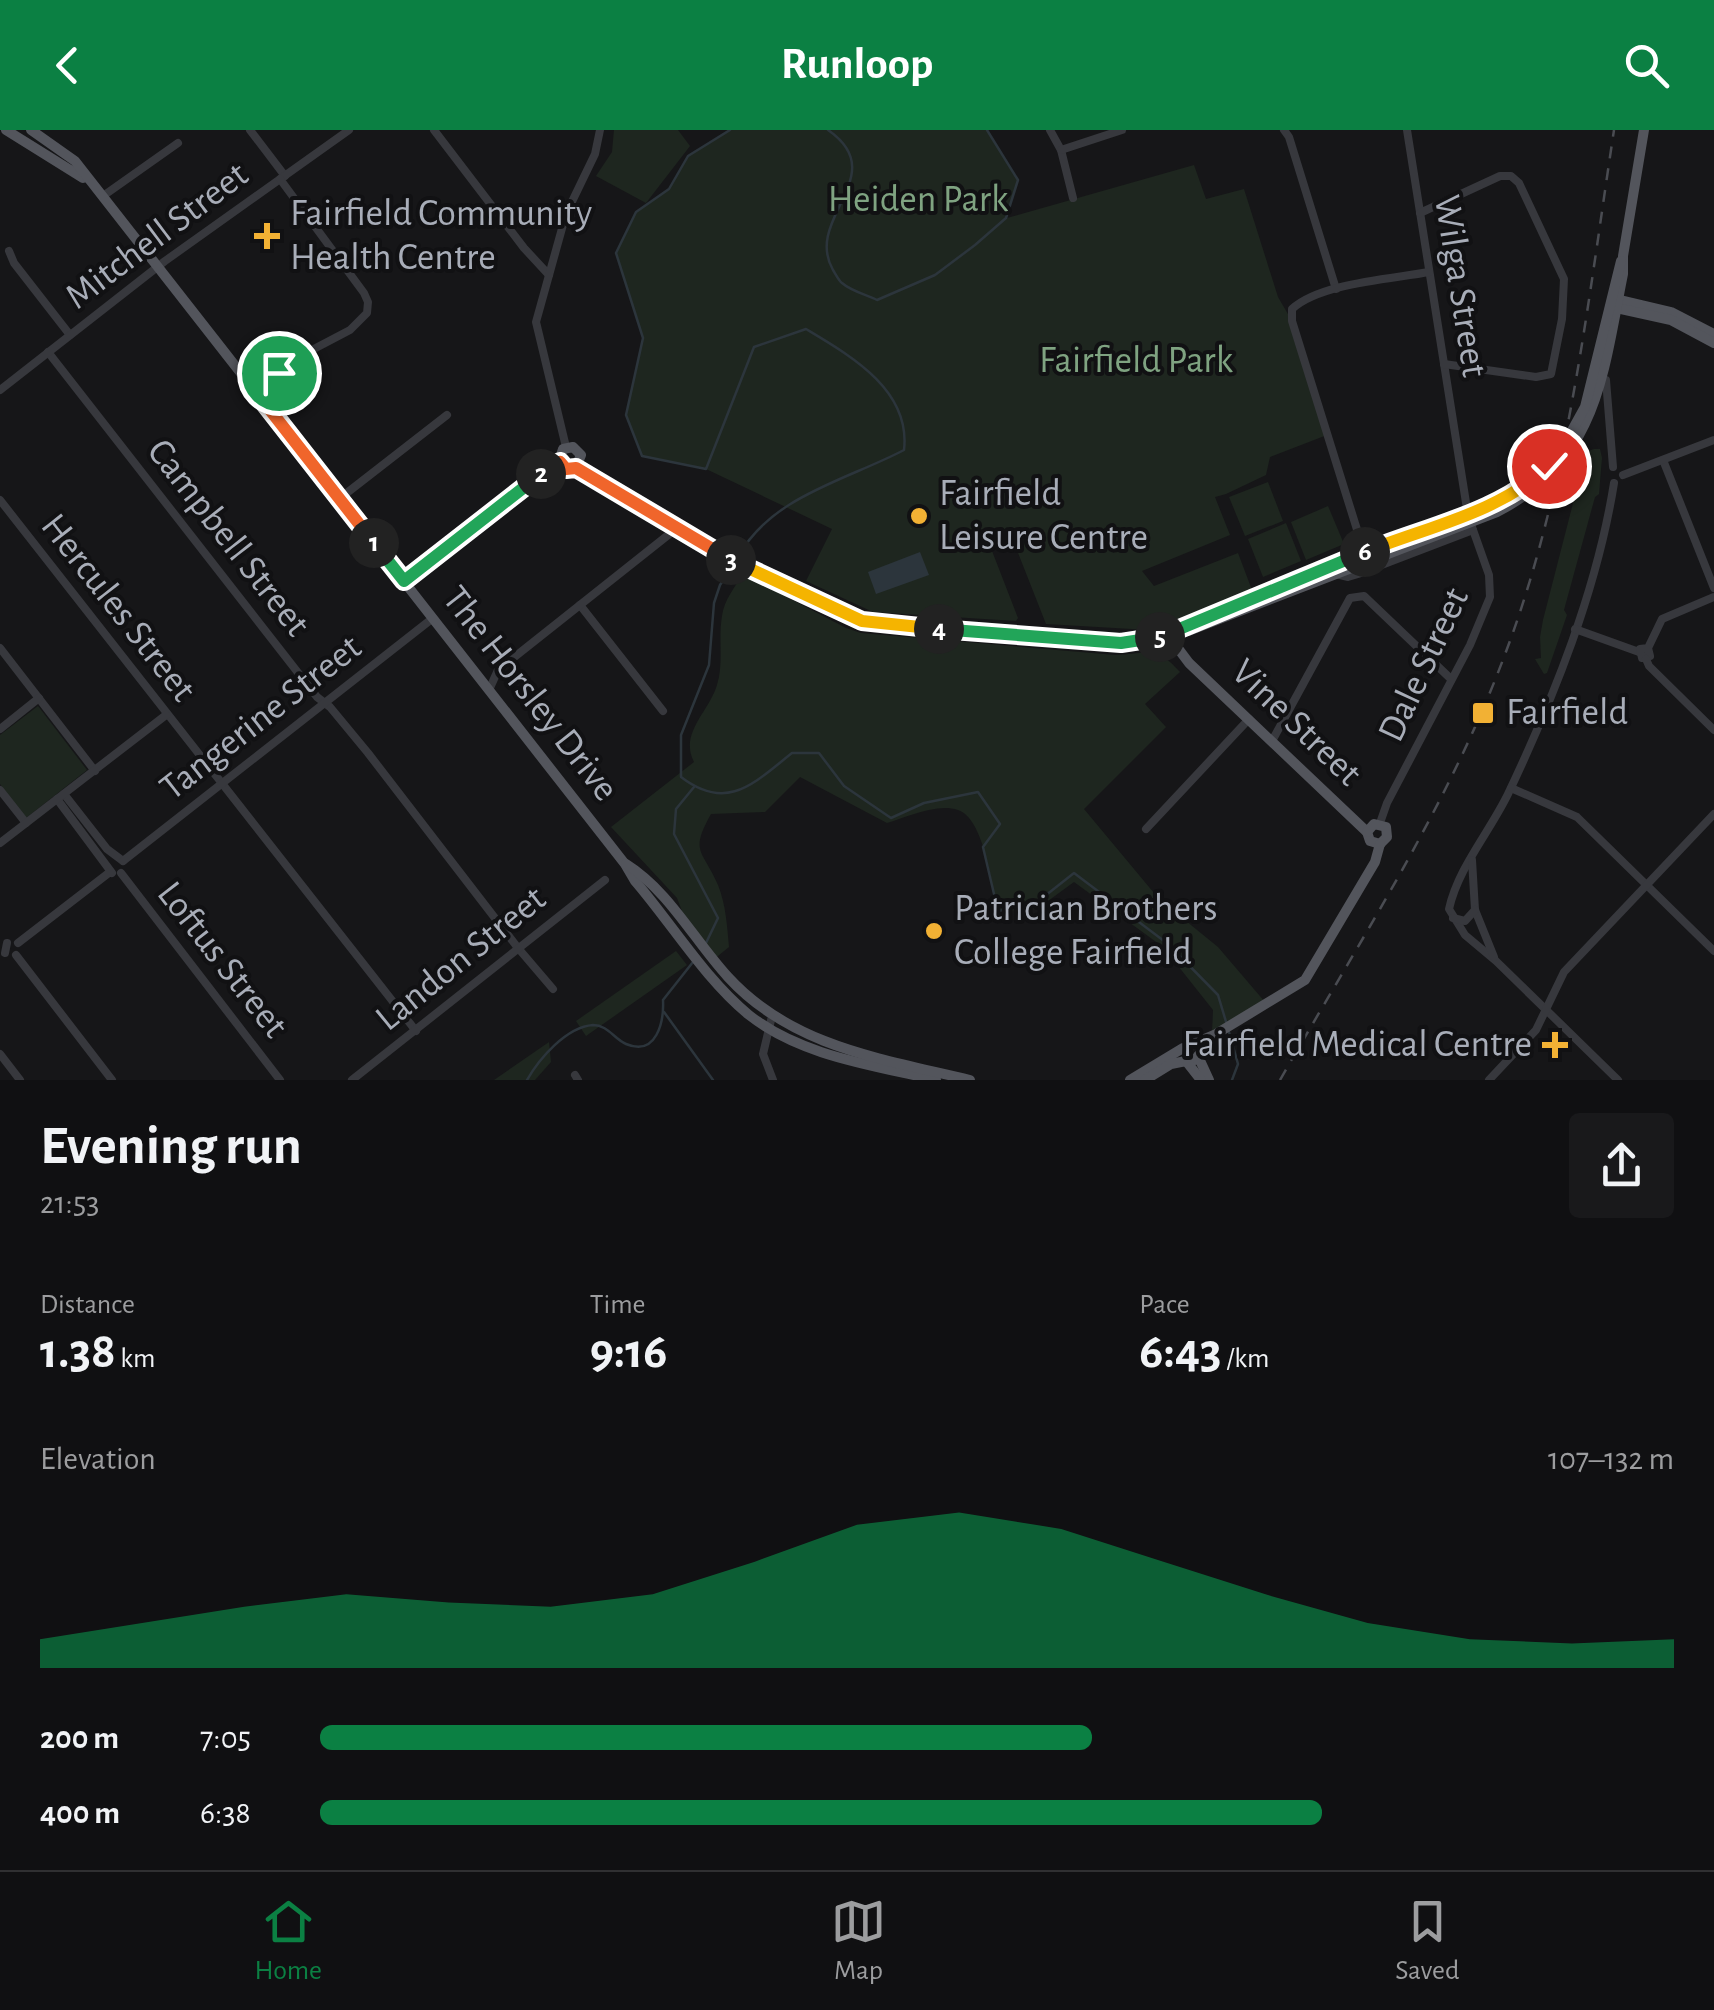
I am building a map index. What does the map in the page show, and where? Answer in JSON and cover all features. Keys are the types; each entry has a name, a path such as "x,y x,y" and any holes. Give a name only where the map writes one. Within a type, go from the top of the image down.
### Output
{"main road":[{"name":"The Horsley Drive","path":"6,130 92,184"},
{"name":"The Horsley Drive","path":"31,130 49,136 75,161 625,864 642,874 709,964 771,1022 817,1051 936,1080"},
{"path":"1168,634 1494,504 1549,466 1576,429 1585,407 1612,309 1644,130"},
{"path":"0,136 33,146"},
{"path":"1612,309 1671,312 1714,334"},
{"path":"1612,309 1671,320 1714,343"},
{"path":"576,468 581,462 579,452 566,448 559,455 566,469 576,468 753,571 872,623 1121,643 1188,631 1333,573 1371,552"},
{"path":"404,581 560,462"},
{"name":"Vine Street","path":"1168,634 1189,662 1367,832"},
{"path":"1130,1080 1258,1010 1308,977 1375,862 1380,844 1388,834 1380,823 1367,832 1370,841 1380,844"},
{"name":"The Horsley Drive","path":"771,1022 827,1044 970,1080"},
{"path":"1149,1078 1192,1058 1216,1034"},
{"path":"1186,1047 1182,1056 1192,1058 1209,1080"},
{"path":"1192,1058 1199,1080"},
{"path":"1149,1078 1179,1068 1199,1080"}],"street":[{"path":"250,130 364,293 367,313 350,330 310,351 256,392"},
{"name":"Mitchell Street","path":"0,390 158,266 349,130"},
{"path":"434,130 548,275"},
{"path":"566,448 536,329 566,214 595,154 600,130"},
{"path":"1050,130 1061,150 1073,198"},
{"path":"1061,150 1122,130"},
{"path":"1284,130 1336,289"},
{"name":"Wilga Street","path":"1407,130 1468,509"},
{"path":"102,196 178,142"},
{"path":"1420,213 1500,176 1511,176 1518,183 1564,279 1562,319 1551,374 1536,377 1444,364"},
{"path":"10,250 14,263 70,335"},
{"path":"1371,552 1291,314 1295,305 1336,289 1430,272"},
{"name":"Campbell Street","path":"48,352 317,697 326,703 553,989"},
{"path":"1606,380 1613,467"},
{"path":"339,498 446,415"},
{"path":"1614,483 1623,474 1714,440"},
{"path":"1662,460 1714,588"},
{"path":"1613,467 1623,474"},
{"path":"1613,467 1606,477 1614,483"},
{"path":"1614,483 1596,562 1574,629 1511,788 1456,882 1449,912 1464,935 1496,961 1618,1080"},
{"name":"Hercules Street","path":"1,503 416,1031"},
{"path":"489,690 498,670 677,528"},
{"name":"Dale Street","path":"1333,573 1358,574 1472,528 1491,583 1484,612 1380,823"},
{"path":"1272,741 1355,595 1364,596 1451,679"},
{"path":"1714,597 1662,618 1644,653 1649,666 1714,730"},
{"path":"580,604 664,710"},
{"name":"Tangerine Street","path":"18,943 432,618"},
{"path":"1574,629 1644,653"},
{"path":"0,648 95,771"},
{"path":"475,672 498,670"},
{"path":"0,728 39,698"},
{"path":"0,843 166,714"},
{"path":"1146,829 1249,719"},
{"path":"1511,788 1578,816 1714,952"},
{"path":"0,790 26,823"},
{"path":"60,797 114,864"},
{"path":"1489,1080 1532,1036 1564,972 1714,814"},
{"path":"1472,860 1474,906 1496,961"},
{"name":"Loftus Street","path":"114,864 125,866 121,873 280,1080"},
{"name":"Landon Street","path":"352,1080 605,880"},
{"path":"1450,902 1464,895 1474,906"},
{"path":"1453,918 1465,921 1474,906"},
{"path":"0,934 4,951"},
{"path":"4,951 18,943 16,955"},
{"path":"4,951 16,955 112,1080"},
{"path":"771,1022 763,1054 774,1080"},
{"path":"0,1054 20,1080"}],"green space":[{"path":"614,130 678,130 690,146 646,203 596,176 612,152"},
{"path":"730,130 987,130 1018,180 1007,218 1194,165 1206,199 1244,189 1278,297 1292,321 1327,435 1270,457 1266,475 1215,497 1230,535 1142,571 1154,586 1238,553 1252,590 1149,630 1046,624 1009,530 987,538 1016,621 873,612 806,581 832,529 706,469 642,456 626,415 643,338 616,253 636,212 669,189 688,156"},
{"path":"1594,449 1600,449 1602,458 1599,494 1564,610 1567,615 1544,674 1535,659 1541,658 1543,620 1580,476 1581,471 1574,470"},
{"path":"1268,482 1283,521 1245,536 1229,497"},
{"path":"1328,506 1344,544 1306,560 1291,522"},
{"path":"1286,523 1301,561 1263,577 1248,539"},
{"path":"743,574 861,633 1115,655 1150,653 1172,663 1180,672 1145,704 1166,727 1084,809 1159,899 1218,947 1265,1002 1212,1033 1213,1010 1163,947 1074,882 1037,909 998,911 980,839 967,816 958,810 941,808 887,823 800,777 765,812 711,814 704,827 701,851 721,893 729,947 713,960 688,927 677,898 611,827 694,762 690,742 719,676 723,610"},
{"path":"38,706 87,770 26,818 0,784 0,735"},
{"path":"676,951 687,965 586,1036 576,1021"},
{"path":"549,1042 551,1062 535,1080 494,1080"}],"shaded area":[{"path":"920,552 929,575 876,594 868,572"}],"waterway":[{"path":"730,130 688,156 669,189 636,212 616,253 643,338 626,415 642,456 706,469 754,347 806,329 874,377 888,392 904,429 904,450 790,504 752,536 738,557"},
{"path":"828,130 846,147 852,164 850,180 829,233 827,251 841,282 877,300 935,275 1006,218 1018,180 987,130"},
{"path":"734,564 714,603 709,665 681,735 681,777 713,793 727,793 753,783 792,753 819,753 844,786 891,818 924,803 978,792 1000,824 983,847 998,911 1036,903 1074,873 1168,944 1218,995 1227,1025"},
{"path":"694,787 676,809 674,834 718,918 706,943"},
{"path":"527,1080 554,1045 583,1027 603,1027 626,1044 645,1046 660,1027 663,1000 693,962"},
{"path":"664,1012 713,1080"},
{"path":"1229,1032 1238,1064 1232,1080"}],"railway":[{"path":"1280,1080 1429,820 1482,712 1504,657 1526,593 1560,463 1614,130"}],"place":[{"name":"Fairfield Community Health Centre","path":"267,236"},
{"name":"Fairfield Leisure Centre","path":"919,516"},
{"name":"Fairfield","path":"1483,713"},
{"name":"Patrician Brothers College Fairfield","path":"934,931"},
{"name":"Fairfield Medical Centre","path":"1555,1045"}],"route":[{"path":"279,373 256,392 404,581 560,462 566,469 576,468 717,552 862,621 1099,642 1137,642 1168,634 1364,552 1494,504 1549,466"}],"park label":[{"name":"Heiden Park","path":"918,200"},
{"name":"Fairfield Park","path":"1136,361"}]}
